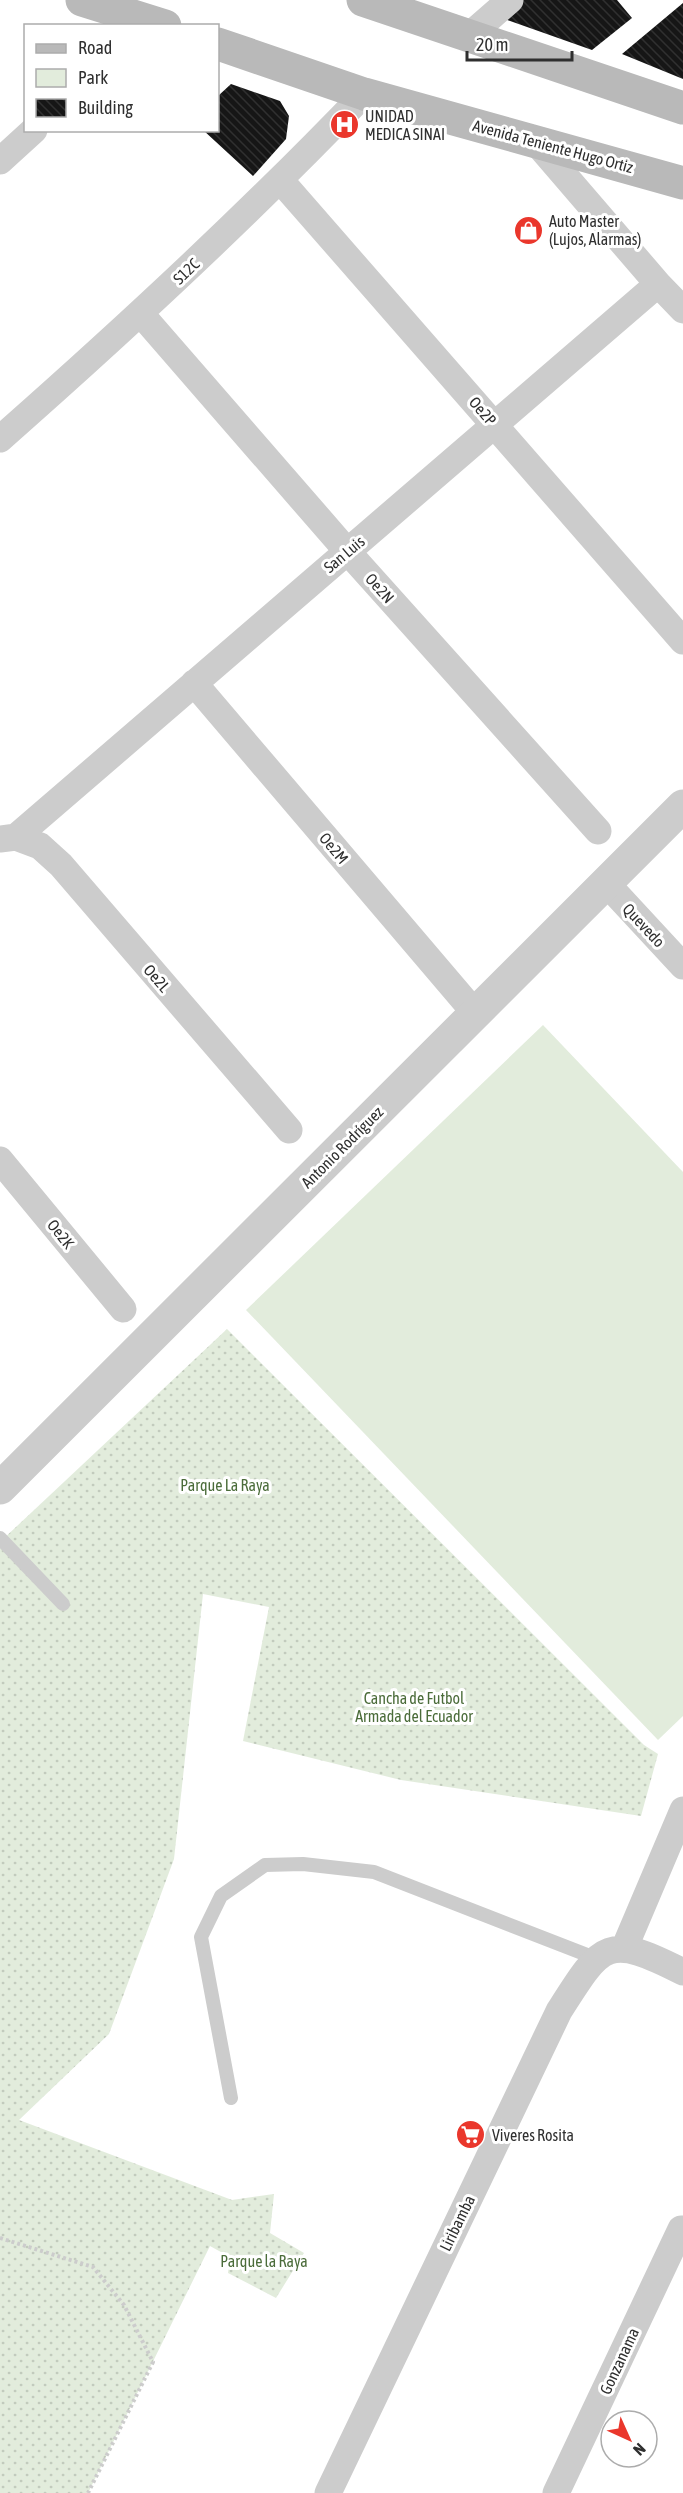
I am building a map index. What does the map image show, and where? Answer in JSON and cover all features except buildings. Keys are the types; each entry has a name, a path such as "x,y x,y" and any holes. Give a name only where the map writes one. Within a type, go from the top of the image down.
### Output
{"main road":[{"path":"82,0 157,24"},
{"path":"363,0 683,108"},
{"name":"Avenida Teniente Hugo Ortiz","path":"219,44 364,94 683,183"}],"street":[{"path":"470,35 510,0"},
{"name":"S12C","path":"0,439 141,314 281,181 364,94"},
{"path":"0,161 32,132"},
{"path":"535,141 683,310"},
{"name":"Oe2P","path":"281,181 683,641"},
{"name":"San Luis","path":"8,838 496,426 658,284"},
{"name":"Oe2N","path":"141,314 347,551 598,831"},
{"name":"Oe2M","path":"194,683 475,1013"},
{"name":"Antonio Rodríguez","path":"0,1488 683,806"},
{"name":"Oe2L","path":"8,838 40,846 61,865 289,1130"},
{"name":"Quevedo","path":"606,883 683,966"},
{"name":"Oe2K","path":"0,1160 123,1309"},
{"path":"624,1949 683,1810"},
{"path":"595,1958 609,1950 624,1949 642,1952 683,1972"},
{"name":"Liribamba","path":"328,2493 559,2011 595,1958"},
{"name":"Gonzanama","path":"556,2493 681,2229"}],"lane":[{"path":"0,1538 63,1604"},
{"path":"231,2098 201,1937 221,1896 265,1864 303,1864 374,1872 595,1958"}],"path":[{"path":"0,2238 93,2267 124,2305 153,2362 88,2493"}],"green space":[{"path":"543,1025 683,1172 683,1716 658,1740 246,1310"},
{"name":"Parque La Raya","path":"227,1329 644,1745 658,1754 641,1816 401,1780 243,1741 269,1607 203,1594 174,1859 109,2034 19,2120 232,2200 274,2194 270,2233 304,2253 276,2298 228,2273 230,2257 210,2246 88,2493 0,2493 0,1542"}],"place":[{"name":"UNIDAD MEDICA SINAI","path":"344,125"},
{"name":"Auto Master (Lujos, Alarmas)","path":"528,230"},
{"name":"Viveres Rosita","path":"471,2135"}],"park label":[{"name":"Cancha de Futbol Armada del Ecuador","path":"414,1707"},
{"name":"Parque la Raya","path":"264,2261"}]}
